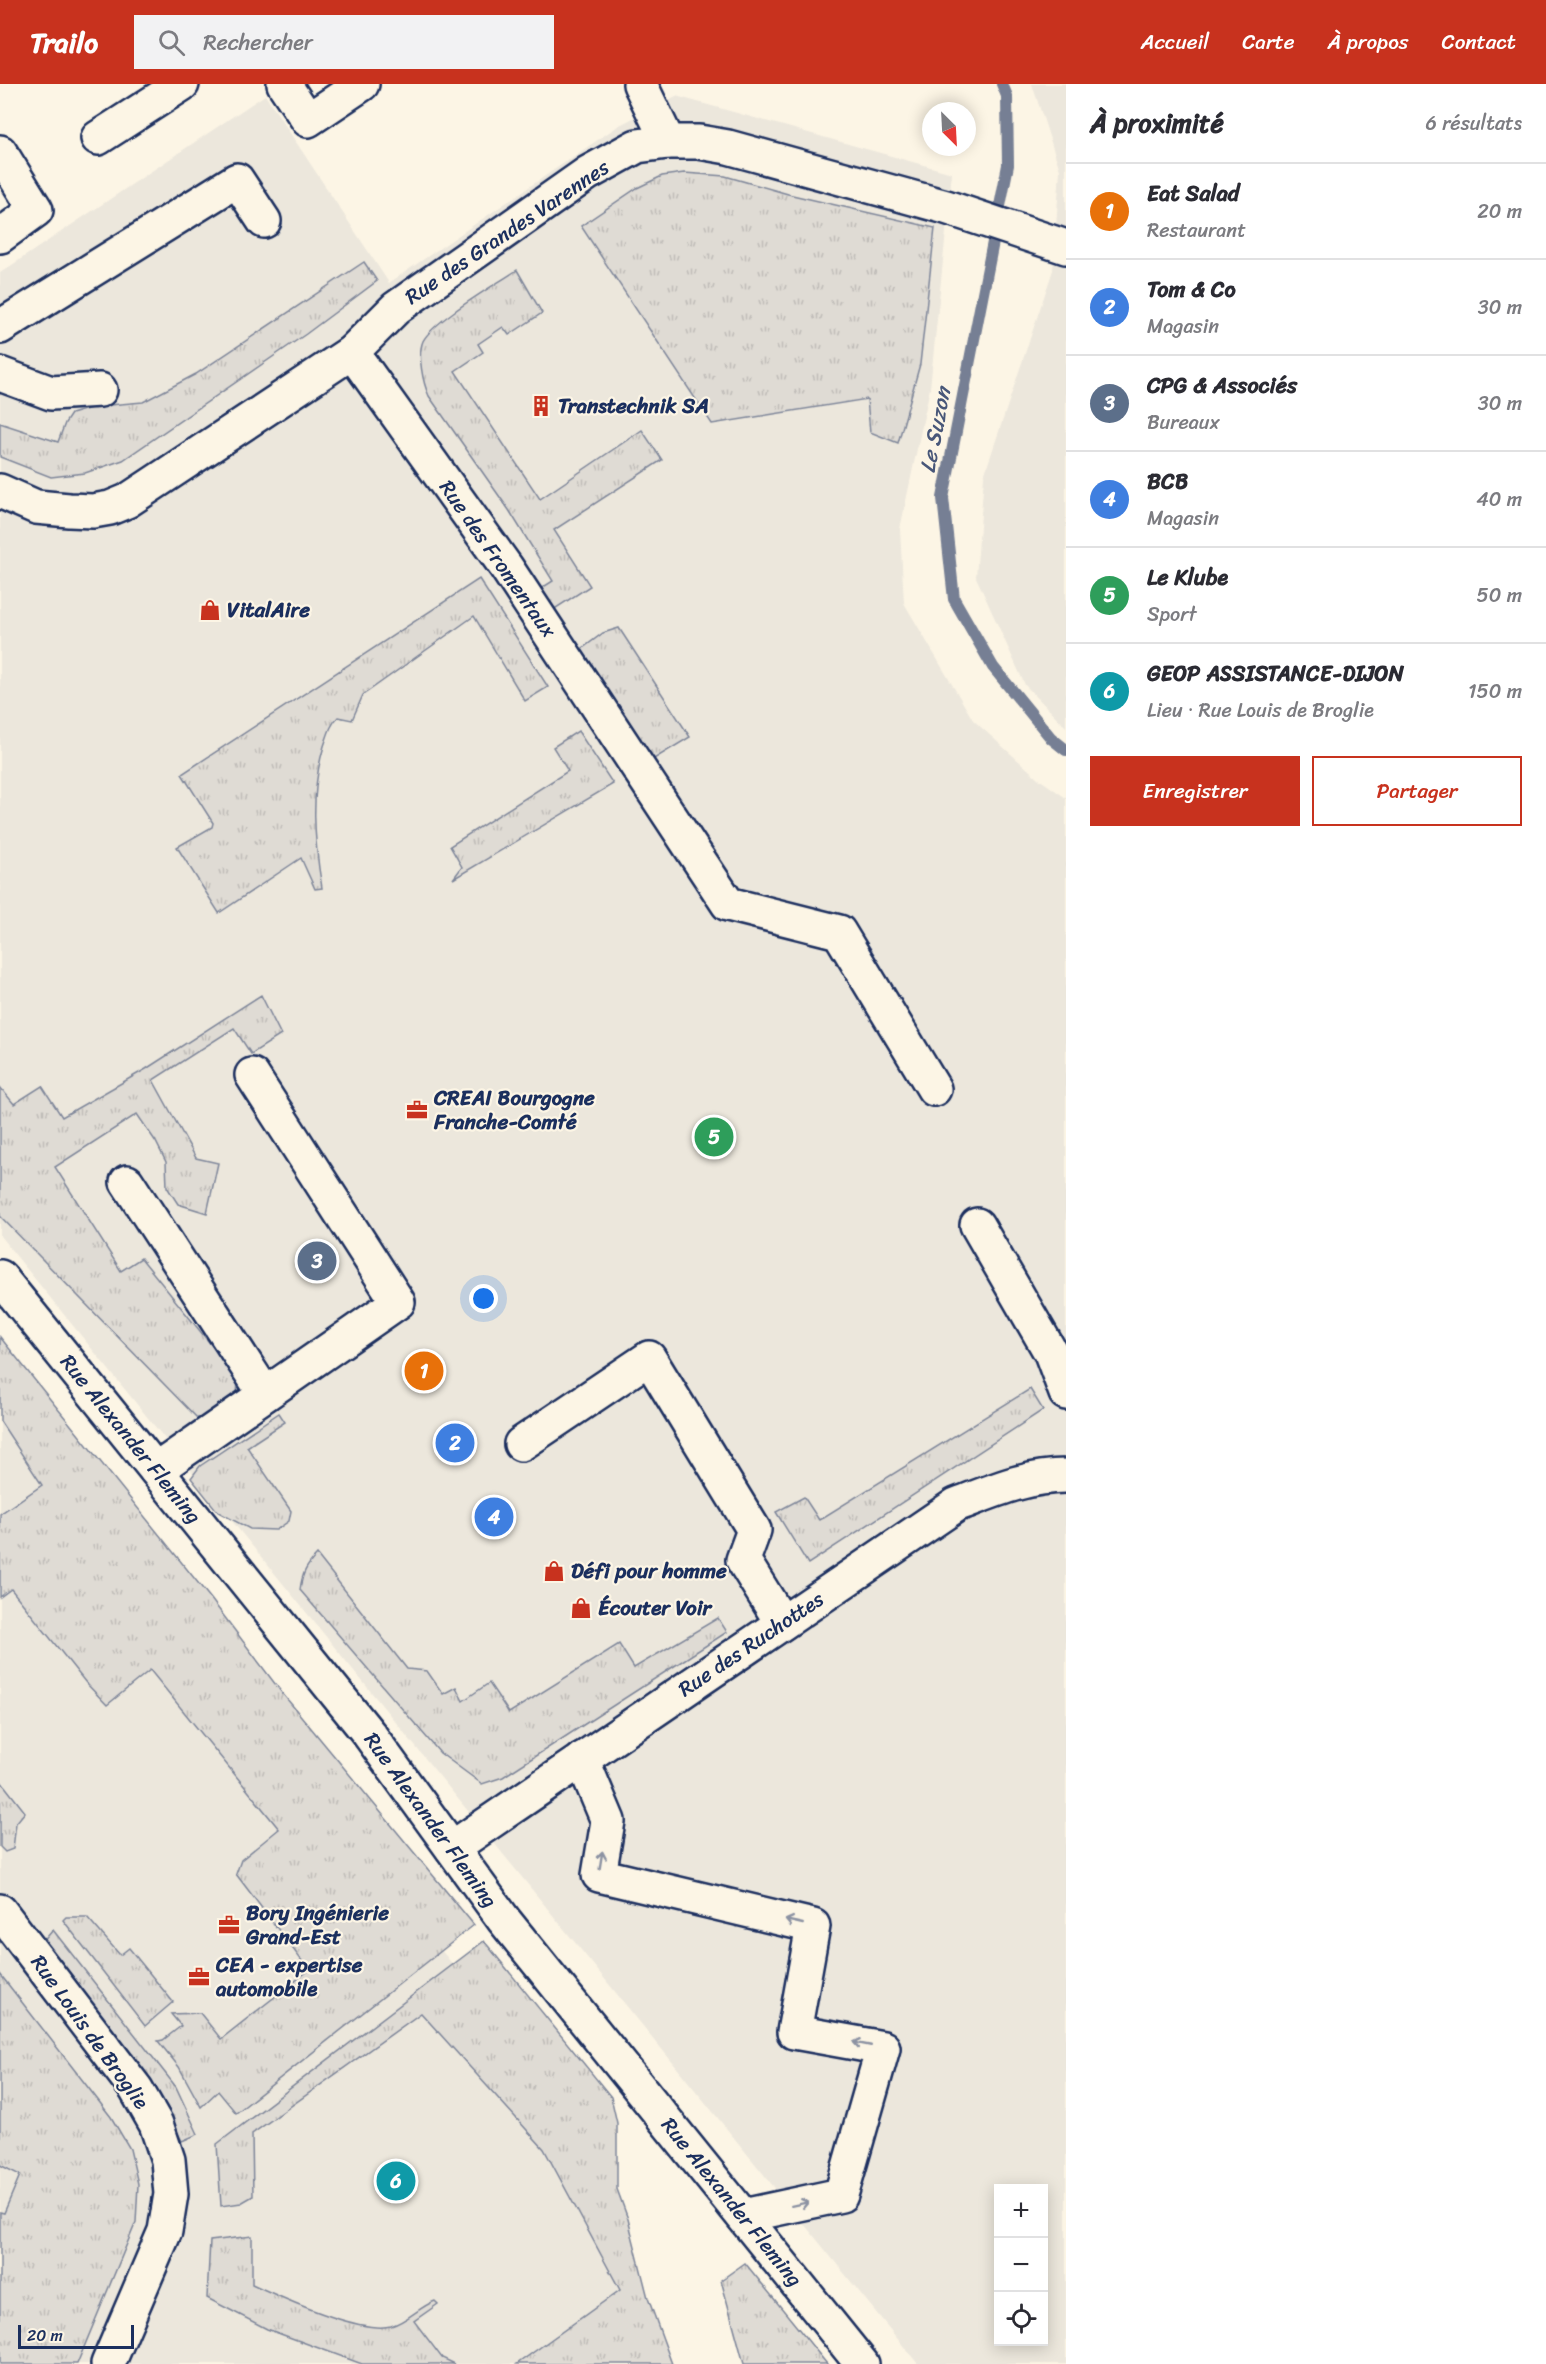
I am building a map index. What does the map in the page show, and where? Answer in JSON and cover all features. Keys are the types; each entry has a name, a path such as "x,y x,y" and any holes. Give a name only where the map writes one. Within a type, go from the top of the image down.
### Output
{"street":[{"path":"98,138 182,84"},
{"path":"284,84 308,120 362,84"},
{"path":"640,84 668,142"},
{"name":"Rue des Grandes Varennes","path":"0,491 36,507 93,511 110,508 127,501 352,352 396,308 552,197 588,173 638,146 668,142 699,142 729,147 946,207 1066,247"},
{"path":"0,152 36,210 0,236"},
{"path":"0,327 237,180 264,221"},
{"name":"Rue des Fromentaux","path":"352,352 506,567 728,904 839,932 934,1089"},
{"path":"0,374 51,393 100,390"},
{"path":"156,1470 398,1302 252,1076"},
{"path":"127,1182 266,1394"},
{"path":"977,1225 1052,1353 1066,1393"},
{"name":"Rue Alexander Fleming","path":"0,1277 369,1734 504,1920 862,2364"},
{"path":"521,1444 649,1358 754,1530 743,1560 782,1623"},
{"name":"Rue des Ruchottes","path":"452,1848 956,1505 1002,1487 1041,1476 1066,1476"},
{"path":"582,1759 608,1821 599,1875 813,1926 794,2032 883,2049 841,2195 743,2216"},
{"name":"Rue Louis de Broglie","path":"0,1911 136,2089 156,2124 168,2160 171,2194 165,2231 108,2364"}],"shaded area":[{"path":"1032,84 1066,84 1066,727 1025,685 976,577 984,476 1053,270 1060,170"},
{"path":"265,95 389,283 618,126 676,96 952,173 930,388 900,529 904,603 973,720 1039,779 1066,798 1066,2364 918,2364 0,1236 0,273"},
{"path":"0,1419 455,1967 629,2300 529,2364 0,2364"}],"green space":[{"path":"684,173 725,176 788,194 935,228 920,364 898,443 870,432 867,399 712,424 581,226 637,188 662,176"},
{"path":"364,262 377,281 306,334 123,460 85,473 51,477 0,457 0,423 58,442 71,414 98,406 143,402 196,374"},
{"path":"517,270 542,313 509,335 503,327 478,344 483,352 455,371 540,499 642,430 662,460 554,530 590,586 550,612 537,591 553,581 509,510 429,396 421,361 423,341 439,323"},
{"path":"479,579 548,687 525,701 474,616 363,695 352,720 338,717 333,723 324,746 315,798 315,834 322,888 315,889 301,858 219,913 177,847 212,827 213,823 182,774"},
{"path":"619,628 690,737 649,762 579,651 603,633"},
{"path":"578,731 613,784 453,879 462,867 450,846 568,771 553,747"},
{"path":"261,995 281,1035 251,1054 234,1028 153,1080 196,1158 218,1163 207,1213 178,1204 167,1187 166,1162 137,1114 55,1167 121,1271 141,1258 238,1378 237,1397 201,1422 0,1216 0,1087 14,1104 42,1086 62,1117 146,1069"},
{"path":"0,1337 211,1599 282,1693 474,1925 236,2113 218,2091 201,2107 179,2067 158,2041 163,2040 181,2026 171,2014 200,2013 221,2039 309,1970 236,1874 241,1860 279,1829 150,1670 107,1705 86,1683 11,1589 0,1597 0,1514 42,1485 0,1421"},
{"path":"1030,1389 1043,1410 808,1564 776,1512 804,1497 819,1520"},
{"path":"279,1413 285,1422 247,1447 291,1511 289,1521 276,1530 250,1529 218,1512 191,1478 200,1466"},
{"path":"317,1555 407,1669 427,1671 443,1694 456,1687 463,1701 489,1683 509,1713 619,1644 634,1668 718,1618 727,1632 503,1777 482,1784 440,1753 300,1590 305,1571"},
{"path":"0,1780 25,1812 16,1823 13,1849 5,1852 0,1847"},
{"path":"66,1917 87,1917 120,1955 129,1948 173,2002 145,2026 63,1920"},
{"path":"53,1930 176,2087 198,2134 182,2141 149,2080 42,1943"},
{"path":"484,1941 611,2097 617,2123 617,2189 628,2219 648,2298 672,2364 517,2364 620,2290 544,2149 421,2013 252,2134 253,2196 241,2203 221,2206 217,2144"},
{"path":"0,1974 111,2117 130,2149 138,2184 136,2222 77,2364 0,2364 0,2212 4,2213 20,2175 0,2165"},
{"path":"252,2236 252,2284 321,2313 360,2325 391,2326 435,2301 438,2304 414,2321 442,2358 455,2364 362,2364 267,2329 207,2298 210,2241"},
{"path":"745,2263 827,2364 744,2364 721,2280"}],"waterway":[{"name":"Le Suzon","path":"1002,84 1007,96 1008,165 943,498 954,599 993,667 1051,738 1066,750"}],"place":[{"name":"Transtechnik SA","path":"541,406"},
{"name":"VitalAire","path":"210,610"},
{"name":"CREAI Bourgogne Franche-Comté","path":"417,1110"},
{"name":"Le Klube","path":"714,1137"},
{"name":"CPG & Associés","path":"317,1261"},
{"name":"Eat Salad","path":"424,1371"},
{"name":"Tom & Co","path":"455,1443"},
{"name":"BCB","path":"494,1517"},
{"name":"Défi pour homme","path":"554,1571"},
{"name":"Écouter Voir","path":"581,1608"},
{"name":"Bory Ingénierie Grand-Est","path":"229,1925"},
{"name":"CEA - expertise automobile","path":"199,1977"},
{"name":"GEOP ASSISTANCE-DIJON","path":"396,2181"}]}
